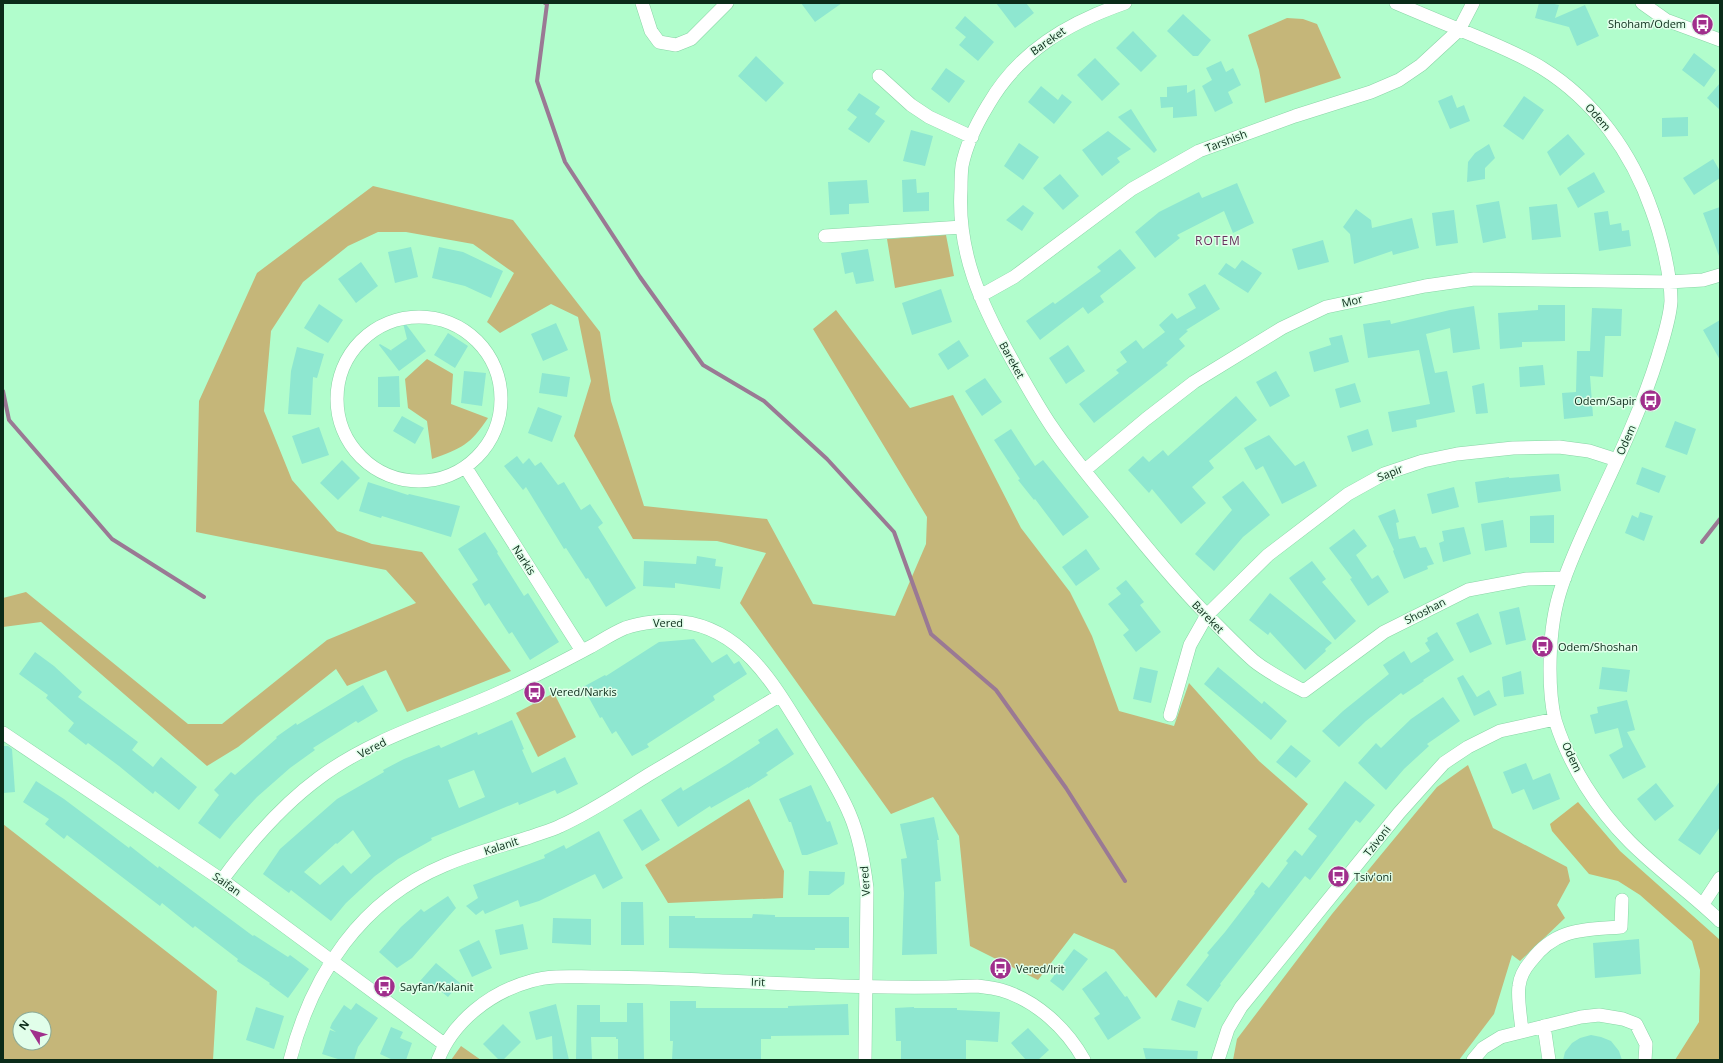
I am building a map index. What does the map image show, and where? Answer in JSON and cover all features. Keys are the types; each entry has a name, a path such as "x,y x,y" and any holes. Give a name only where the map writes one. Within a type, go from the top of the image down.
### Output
{"street":[{"path":"642,3 651,31 659,42 676,45 691,38 727,3"},
{"name":"Bareket","path":"1125,3 1079,21 1051,37 1023,60 998,88 976,126 962,166 960,205 963,245 972,276 992,323 1052,427 1158,561 1188,596 1227,636 1256,662 1281,679 1304,691"},
{"name":"Odem","path":"1396,3 1508,50 1542,67 1570,87 1595,112 1616,139 1633,165 1648,198 1660,233 1669,282 1671,301 1664,338 1633,425 1573,556 1559,594 1552,628 1550,686 1555,719 1572,761 1591,794 1610,820 1630,843 1703,904 1720,921"},
{"name":"Tarshish","path":"980,296 1014,277 1132,189 1199,151 1295,116 1371,92 1399,80 1421,65 1459,30 1473,3"},
{"path":"1642,3 1666,20 1720,40"},
{"path":"879,76 911,106 929,117 972,137"},
{"path":"825,236 962,227"},
{"name":"Mor","path":"1085,470 1146,418 1194,382 1282,328 1326,307 1418,288 1474,279 1669,282 1703,280 1720,275"},
{"path":"406,317 434,317 461,327 482,344 497,368 503,396 499,424 486,449 466,468 441,479 415,482 395,478 366,463 348,442 338,418 337,391 344,365 359,343 380,326 406,317"},
{"name":"Sapir","path":"1170,715 1190,645 1207,615 1273,551 1348,494 1384,474 1423,461 1457,454 1513,448 1559,447 1589,451 1617,460"},
{"name":"Narkis","path":"466,468 582,651"},
{"name":"Shoshan","path":"1304,691 1384,632 1468,590 1528,579 1565,578"},
{"name":"Vered","path":"222,880 248,845 271,820 320,777 380,742 505,690 546,671 625,628 666,621 700,626 729,639 745,652 764,671 837,789 851,817 864,862 867,888 865,1060"},
{"name":"Kalanit","path":"290,1060 297,1033 311,997 332,960 354,930 375,910 420,877 446,864 558,827 596,808 779,696"},
{"name":"Tzivoni","path":"1218,1060 1228,1029 1241,1007 1399,813 1444,763 1468,747 1500,730 1555,719"},
{"name":"Saifan","path":"3,733 222,880 444,1044"},
{"path":"1703,904 1720,878"},
{"path":"1522,1031 1518,986 1524,970 1538,952 1555,938 1578,931 1622,927 1622,900"},
{"name":"Irit","path":"438,1060 444,1044 471,1013 494,996 518,985 544,978 560,977 657,978 866,986 977,986 1001,990 1018,997 1045,1014 1071,1039 1084,1060"},
{"path":"1473,1060 1483,1048 1501,1037 1581,1017 1600,1015 1623,1019 1636,1024 1646,1044 1645,1060"},
{"path":"1544,1026 1549,1060"}],"shaded area":[{"path":"1287,18 1303,19 1317,24 1341,78 1265,103 1259,70 1248,35"},
{"path":"373,186 513,220 600,332 611,401 644,506 767,519 813,604 895,616 926,544 927,517 813,329 836,310 910,408 953,395 1021,528 1070,592 1092,636 1119,711 1174,726 1189,683 1259,761 1308,804 1156,998 1114,950 1074,933 1038,980 970,946 959,836 933,797 891,814 740,603 766,553 717,541 633,539 574,436 591,381 578,317 551,304 500,333 487,322 514,273 473,244 406,232 378,232 348,246 303,282 271,331 264,411 292,480 337,531 372,544 422,552 511,671 407,712 386,670 347,686 336,669 238,747 207,766 41,622 3,627 3,598 26,592 188,724 222,724 327,640 416,603 386,570 196,532 199,401 257,273"},
{"path":"946,235 954,276 895,288 887,239"},
{"path":"427,359 453,374 451,404 488,418 470,440 451,452 432,459 427,421 408,408 405,379"},
{"path":"554,693 576,737 538,757 516,713"},
{"path":"1468,765 1493,828 1567,867 1570,881 1557,905 1565,918 1520,961 1512,955 1494,1014 1459,1060 1233,1060 1237,1039 1332,914 1437,787"},
{"path":"749,799 784,871 783,898 668,903 645,865"},
{"path":"1578,802 1620,851 1720,940 1720,1060 1675,1060 1699,1022 1700,970 1692,941 1640,895 1618,881 1589,874 1552,831 1550,824"},
{"path":"3,824 217,991 213,1060 3,1060"},
{"path":"461,1046 481,1060 451,1060"}],"building":[{"path":"801,3 842,3 815,22"},
{"path":"996,3 1026,3 1034,13 1015,28"},
{"path":"1539,3 1559,5 1555,18 1585,5 1599,36 1577,46 1569,27 1535,18"},
{"path":"1183,14 1211,40 1198,56 1193,56 1167,31"},
{"path":"965,16 994,42 978,61 959,45 966,37 955,28"},
{"path":"1133,31 1157,56 1141,72 1116,48"},
{"path":"1694,53 1716,70 1704,87 1682,70"},
{"path":"756,56 784,83 766,102 738,76"},
{"path":"1095,58 1120,84 1102,101 1077,75"},
{"path":"1221,61 1226,72 1233,68 1241,85 1228,92 1233,103 1215,112 1202,86 1212,80 1206,68"},
{"path":"946,68 965,81 949,103 931,89"},
{"path":"1720,83 1720,110 1707,98"},
{"path":"1187,85 1187,93 1195,89 1197,116 1173,118 1173,107 1161,108 1160,97 1167,97 1167,87"},
{"path":"1041,86 1058,100 1062,94 1072,102 1054,124 1028,102"},
{"path":"859,93 880,107 875,114 885,121 869,143 848,129 857,117 847,110"},
{"path":"1452,95 1457,108 1464,105 1470,121 1450,129 1438,101"},
{"path":"1524,96 1544,110 1523,140 1503,126"},
{"path":"1131,109 1157,150 1154,153 1118,117"},
{"path":"1688,117 1688,136 1662,137 1662,118"},
{"path":"911,130 933,136 925,166 903,161"},
{"path":"1108,131 1131,149 1117,158 1120,162 1102,176 1082,150"},
{"path":"1568,134 1585,154 1560,176 1547,152"},
{"path":"1019,143 1039,157 1023,180 1004,166"},
{"path":"1489,144 1495,158 1485,168 1485,179 1467,182 1468,162 1475,153"},
{"path":"1713,159 1720,171 1720,178 1694,195 1683,178"},
{"path":"1594,172 1605,192 1578,208 1567,188"},
{"path":"1060,174 1079,196 1063,210 1043,188"},
{"path":"916,179 917,193 929,192 929,211 903,212 902,180"},
{"path":"867,180 869,203 849,204 849,214 830,215 828,182"},
{"path":"1237,183 1254,223 1233,233 1224,211 1177,235 1180,238 1155,258 1135,232 1159,212 1199,192 1202,198"},
{"path":"1499,201 1506,238 1483,243 1476,205"},
{"path":"1557,204 1561,237 1532,240 1529,207"},
{"path":"1023,205 1034,213 1022,231 1006,220"},
{"path":"1720,207 1720,256 1719,256 1703,213"},
{"path":"1356,209 1371,220 1372,228 1412,218 1419,248 1393,255 1392,251 1354,264 1350,234 1343,227"},
{"path":"1454,210 1458,243 1436,246 1432,213"},
{"path":"1608,211 1610,225 1621,223 1622,231 1629,230 1631,246 1599,251 1594,213"},
{"path":"1323,240 1329,262 1298,270 1292,249"},
{"path":"411,247 418,277 395,283 388,252"},
{"path":"439,247 463,252 503,271 491,298 465,286 432,278"},
{"path":"868,249 874,281 856,284 853,272 845,274 841,253"},
{"path":"1120,249 1136,268 1100,296 1104,302 1088,314 1083,307 1040,340 1026,321 1053,302 1055,304 1101,271 1097,267"},
{"path":"1242,260 1262,273 1248,293 1218,274 1226,263 1235,269"},
{"path":"361,262 378,286 356,303 338,279"},
{"path":"1205,284 1220,309 1186,330 1188,331 1179,339 1185,346 1166,363 1168,365 1094,423 1079,404 1119,373 1116,370 1127,362 1120,352 1136,340 1143,349 1165,332 1159,325 1172,313 1177,319 1196,308 1188,294"},
{"path":"941,289 952,322 912,335 902,303"},
{"path":"319,304 343,320 328,343 304,328"},
{"path":"1538,305 1565,305 1565,341 1522,342 1522,347 1500,349 1498,313 1538,310"},
{"path":"1474,306 1480,349 1453,353 1450,328 1426,334 1435,373 1447,371 1455,412 1416,420 1417,427 1392,432 1388,412 1430,404 1419,350 1368,358 1363,324 1390,320 1391,324"},
{"path":"1592,308 1622,309 1621,336 1605,336 1603,377 1590,376 1593,416 1564,419 1562,393 1576,392 1577,351 1590,351"},
{"path":"402,319 426,351 399,371 379,345 380,344 392,351 391,350 407,339"},
{"path":"1720,320 1720,360 1703,330"},
{"path":"556,323 568,350 543,361 531,334"},
{"path":"448,333 468,346 455,368 434,355"},
{"path":"1342,335 1349,362 1314,372 1309,352 1331,345 1329,338"},
{"path":"959,340 969,356 948,370 938,354"},
{"path":"1068,345 1085,371 1066,384 1049,358"},
{"path":"297,347 324,354 317,378 313,377 311,415 288,414 291,371"},
{"path":"1543,365 1545,385 1520,387 1519,367"},
{"path":"464,371 486,373 482,406 461,403"},
{"path":"1276,371 1290,396 1270,407 1256,382"},
{"path":"542,373 570,377 567,397 539,393"},
{"path":"399,376 400,407 378,407 378,377"},
{"path":"985,378 1002,402 982,416 965,391"},
{"path":"1355,383 1361,402 1340,408 1335,389"},
{"path":"1484,383 1488,413 1476,414 1472,386"},
{"path":"1236,396 1257,420 1209,461 1214,468 1192,487 1206,503 1181,524 1152,489 1149,493 1128,470 1143,456 1149,462 1163,450 1168,456"},
{"path":"538,407 562,416 552,442 528,433"},
{"path":"402,416 424,428 415,444 393,431"},
{"path":"1675,421 1696,429 1687,455 1665,447"},
{"path":"319,427 329,455 302,464 292,436"},
{"path":"1011,429 1035,466 1043,460 1089,517 1063,536 1035,499 1034,500 1018,480 1020,479 994,440"},
{"path":"1368,429 1373,445 1352,452 1347,436"},
{"path":"1269,435 1295,466 1304,461 1317,486 1282,504 1263,466 1256,470 1244,448"},
{"path":"517,456 523,464 529,458 535,466 541,462 558,485 564,482 581,510 590,504 603,523 598,527 636,588 606,607 588,578 586,579 566,548 564,549 526,487 523,490 504,466"},
{"path":"342,460 360,478 338,500 320,483"},
{"path":"1642,467 1666,476 1659,493 1636,484"},
{"path":"1559,474 1561,491 1478,503 1475,482 1509,477"},
{"path":"1243,481 1270,515 1243,537 1214,571 1195,554 1232,510 1222,497"},
{"path":"368,482 408,495 460,506 451,537 382,516 381,518 359,511"},
{"path":"1454,487 1459,507 1432,514 1427,494"},
{"path":"1395,509 1399,522 1396,523 1399,539 1415,536 1420,548 1426,547 1434,564 1427,566 1428,569 1404,579 1393,551 1394,550 1378,516"},
{"path":"1640,512 1653,516 1644,541 1625,533 1632,515 1638,518"},
{"path":"1554,515 1554,543 1530,543 1530,516"},
{"path":"1503,520 1507,547 1485,551 1481,524"},
{"path":"1464,527 1471,554 1443,562 1439,543 1444,541 1442,531"},
{"path":"1354,529 1367,546 1356,555 1372,579 1378,575 1389,592 1368,606 1350,579 1352,578 1329,548"},
{"path":"485,532 524,596 528,593 559,642 530,660 512,632 509,634 489,603 485,606 472,584 478,580 458,549"},
{"path":"1086,549 1100,569 1076,586 1062,567"},
{"path":"697,556 716,559 715,566 723,567 720,589 675,583 675,588 643,586 644,561 696,564"},
{"path":"1312,561 1326,579 1322,582 1356,621 1335,640 1289,578"},
{"path":"1126,580 1144,602 1140,605 1161,632 1136,652 1123,635 1129,630 1108,604 1121,594 1116,588"},
{"path":"1270,593 1332,643 1325,649 1326,651 1305,670 1270,632 1268,635 1249,620"},
{"path":"1519,607 1526,640 1506,645 1499,612"},
{"path":"1478,613 1492,644 1470,653 1456,623"},
{"path":"1437,632 1454,660 1403,695 1401,693 1366,721 1339,747 1322,731 1343,711 1389,674 1383,665 1404,651 1411,663 1430,651 1425,643 1428,641 1427,638"},
{"path":"694,639 712,663 727,654 734,664 739,661 747,674 713,696 715,700 647,744 649,747 632,756 616,731 612,734 602,717 600,718 583,687 605,675 606,676 659,642"},
{"path":"35,652 54,666 82,692 78,697 138,742 132,750 153,767 161,757 197,787 179,810 155,791 153,794 88,743 86,745 68,731 74,723 46,698 48,695 19,674"},
{"path":"1140,667 1158,671 1151,703 1133,699"},
{"path":"1218,667 1262,704 1264,701 1287,721 1271,740 1204,684"},
{"path":"1602,667 1630,670 1627,692 1599,689"},
{"path":"1521,671 1524,694 1504,697 1502,677"},
{"path":"1463,675 1477,697 1489,690 1497,705 1474,716 1457,678"},
{"path":"363,685 378,711 358,723 356,721 313,748 315,750 290,768 257,797 220,839 198,823 219,795 214,790 231,772 235,775 277,738 276,737 296,723 297,725"},
{"path":"1443,697 1460,721 1427,744 1429,746 1404,769 1386,790 1358,763 1376,743 1381,748 1411,719"},
{"path":"1627,700 1635,730 1627,732 1646,767 1623,779 1609,755 1623,747 1618,728 1595,734 1590,715 1598,713 1597,707"},
{"path":"512,720 524,749 522,750 532,773 565,757 578,784 557,794 555,790 519,805 518,802 431,838 432,840 398,859 375,876 346,903 331,921 291,890 289,893 263,874 280,849 337,799 384,772 383,770 404,759 439,745 441,748 477,732 478,735","holes":["474,770 485,797 459,808 448,780","353,830 371,856 351,874 343,865 320,885 304,872"]},
{"path":"777,728 794,754 766,773 768,775 748,788 711,808 710,806 678,827 661,800 681,787 683,791 726,765 760,743 758,740"},
{"path":"1291,745 1311,761 1296,778 1276,762"},
{"path":"3,746 8,746 12,749 15,792 3,793"},
{"path":"1526,763 1533,780 1550,773 1560,799 1533,810 1524,789 1512,794 1503,772"},
{"path":"36,781 64,799 129,848 130,846 158,868 159,866 253,936 254,935 288,957 290,955 309,969 288,998 269,984 270,983 237,961 238,959 195,926 193,928 162,903 160,906 67,835 64,839 45,824 49,819 23,802"},
{"path":"1345,781 1375,805 1360,823 1356,820 1310,880 1305,876 1220,984 1221,985 1208,1002 1186,985 1209,955 1207,953 1225,932 1262,882 1269,888 1288,863 1286,861 1295,850 1302,856 1317,836 1308,829"},
{"path":"1720,781 1720,827 1700,855 1678,840"},
{"path":"1656,783 1674,806 1655,821 1637,799"},
{"path":"811,785 827,822 830,821 838,844 807,855 802,855 791,822 789,822 779,799"},
{"path":"641,809 660,840 642,851 623,820"},
{"path":"934,817 939,840 937,840 941,881 935,882 937,954 902,955 904,893 901,859 907,858 900,824"},
{"path":"599,831 623,878 603,889 595,874 539,901 520,907 518,900 485,914 483,910 476,915 466,906 478,898 473,885 545,858 544,855 564,845 566,849"},
{"path":"809,871 845,872 844,884 829,895 808,895"},
{"path":"448,896 456,908 412,958 397,968 379,952 401,927 421,909 424,912"},
{"path":"621,902 643,902 644,945 621,945"},
{"path":"753,914 775,915 775,917 849,917 849,948 815,948 815,950 669,948 669,916 695,916 695,918 752,918"},
{"path":"553,918 591,919 591,945 552,943"},
{"path":"523,924 528,949 500,955 495,930"},
{"path":"1639,939 1641,974 1595,978 1593,943"},
{"path":"479,940 492,968 472,977 459,950"},
{"path":"1074,949 1088,959 1063,991 1050,981"},
{"path":"436,963 460,983 448,997 432,984 428,988 420,981"},
{"path":"1106,971 1125,997 1127,996 1141,1018 1108,1040 1094,1018 1100,1014 1082,989"},
{"path":"1178,1000 1202,1008 1195,1028 1171,1020"},
{"path":"670,1001 696,1001 696,1008 788,1008 788,1006 848,1004 849,1035 771,1036 771,1039 761,1039 761,1060 672,1060 673,1041 670,1041"},
{"path":"356,1003 378,1018 358,1047 354,1060 341,1060 322,1054 330,1030 336,1032 330,1028 344,1005 351,1010"},
{"path":"627,1003 643,1003 644,1060 618,1060 618,1039 616,1039 616,1037 591,1037 592,1060 576,1060 577,1005 600,1005 600,1022 627,1022"},
{"path":"556,1004 569,1060 553,1060 552,1036 536,1040 529,1012"},
{"path":"256,1007 284,1016 274,1049 246,1040"},
{"path":"895,1008 957,1008 957,1010 1000,1012 998,1042 966,1040 966,1060 901,1060 901,1041 896,1041"},
{"path":"503,1024 521,1042 503,1060 499,1060 483,1044"},
{"path":"391,1027 403,1032 400,1038 412,1043 406,1060 393,1060 380,1054"},
{"path":"1028,1028 1049,1050 1038,1060 1026,1060 1011,1043"},
{"path":"1591,1035 1611,1041 1619,1051 1622,1060 1563,1060 1565,1052 1572,1043 1580,1038"},
{"path":"1143,1048 1198,1051 1197,1060 1146,1060"}],"waterway":[{"path":"545,3 547,4 537,81 565,162 640,277 703,365 764,401 827,459 894,532 931,634 996,690 1066,788 1125,881"},
{"path":"3,391 9,420 112,539 204,597"},
{"path":"1702,542 1720,519"}],"place":[{"name":"Shoham/Odem","path":"1702,24"},
{"name":"Odem/Sapir","path":"1651,401"},
{"name":"Odem/Shoshan","path":"1542,647"},
{"name":"Vered/Narkis","path":"535,692"},
{"name":"Tsiv'oni","path":"1339,877"},
{"name":"Vered/Irit","path":"1000,969"},
{"name":"Sayfan/Kalanit","path":"384,987"}],"district":[{"name":"ROTEM","path":"1218,241"}]}
